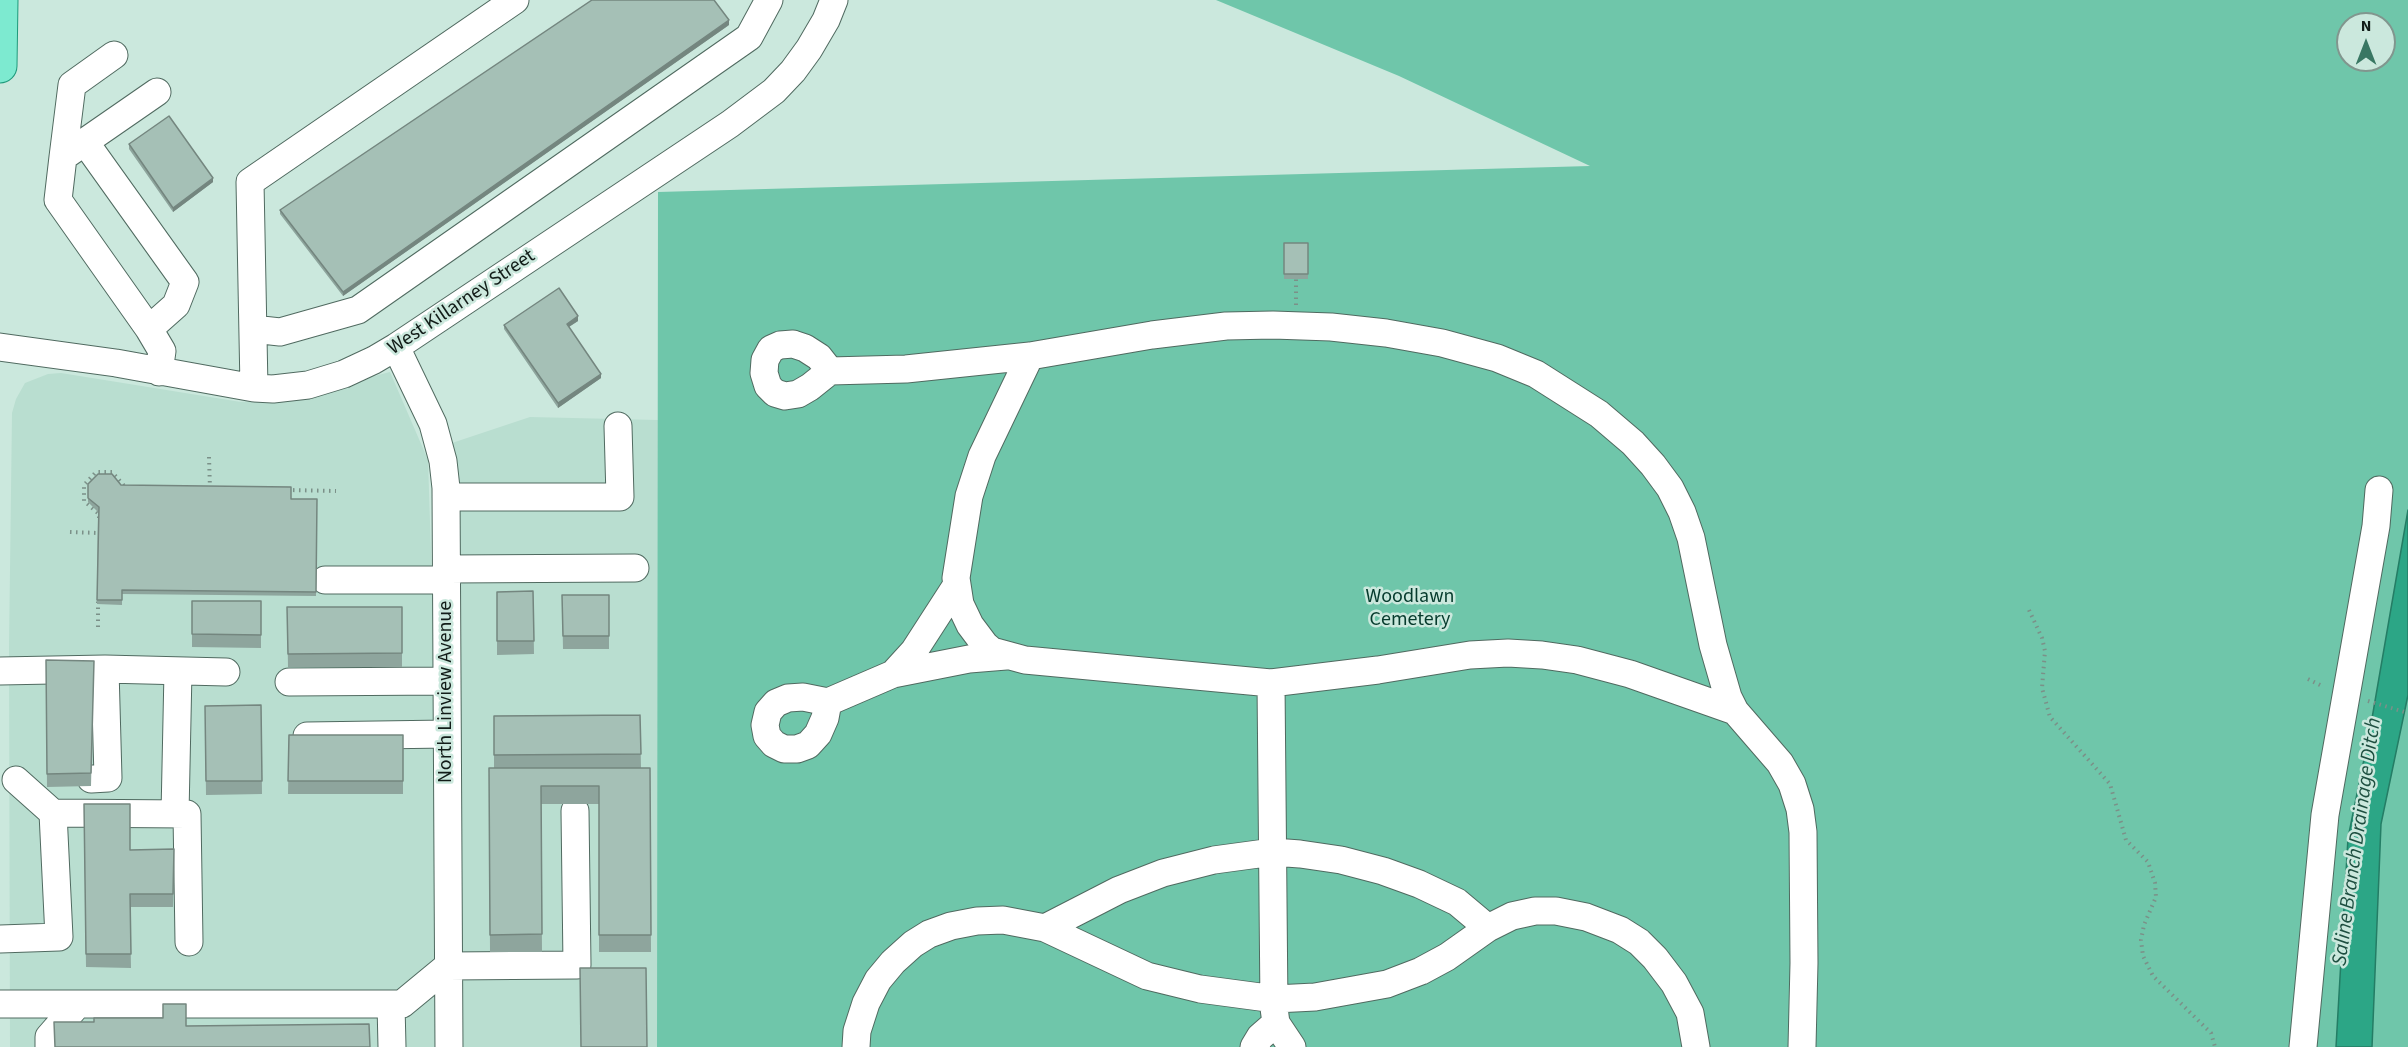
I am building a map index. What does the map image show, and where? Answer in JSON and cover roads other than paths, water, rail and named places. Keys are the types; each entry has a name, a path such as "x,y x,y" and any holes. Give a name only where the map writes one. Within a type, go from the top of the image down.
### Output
{"main road":[{"path":"0,66 1,0"}],"street":[{"path":"254,388 250,182 515,0"},
{"path":"253,329 280,332 358,310 749,37 769,0"},
{"name":"West Killarney Street","path":"0,347 254,388 273,389 318,381 354,369 396,347 730,124 774,91 809,49 826,20 834,0"},
{"path":"114,55 72,85 74,150 58,200 150,329 162,351 159,372"},
{"path":"74,150 157,92"},
{"path":"74,150 185,282 176,305 150,329"},
{"path":"830,371 906,369 1030,356 1152,335 1226,326 1296,326 1376,332 1442,343 1497,358 1536,374 1599,414 1633,442 1670,488 1682,512 1690,538 1713,645 1728,697 1735,711 1780,763 1792,784 1800,809 1803,832 1802,1047"},
{"name":"North Linview Avenue","path":"396,347 433,424 443,461 446,497 449,1047"},
{"path":"1005,656 985,645 970,625 960,604 956,586 965,516 982,456 1030,356"},
{"path":"446,497 620,497 618,426"},
{"path":"2303,1047 2325,815 2376,526 2379,490"},
{"path":"325,580 635,568"},
{"path":"893,674 914,651 956,586"},
{"path":"828,702 893,674 969,659 1005,656 1025,660 1272,683 1378,670 1470,655 1508,653 1577,660 1630,674 1735,711"},
{"path":"91,779 108,778 105,669"},
{"path":"0,671 105,669 226,672"},
{"path":"175,814 178,671"},
{"path":"289,682 447,681"},
{"path":"1272,683 1275,1011 1292,1047"},
{"path":"292,736 447,734"},
{"path":"8,780 47,779"},
{"path":"8,780 53,813 187,814 189,942"},
{"path":"0,1004 402,1004 448,966 577,965 575,811"},
{"path":"0,939 59,937 53,813"},
{"path":"1046,928 1119,890 1163,873 1214,860 1272,852 1341,860 1383,871 1419,884 1457,902 1488,928"},
{"path":"856,1047 857,1031 866,1003 878,980 906,950 929,934 951,926 977,921 1003,920 1046,928 1147,976 1275,1011 1315,997 1387,984 1421,971 1447,957 1488,928 1512,916 1535,911 1556,911 1586,917 1620,930 1639,942 1674,983 1689,1013 1696,1047"},
{"path":"391,1004 392,1047"},
{"path":"49,1047 49,1038 78,1005"},
{"path":"1254,1047 1275,1011"}],"water":[{"name":"Saline Branch Drainage Ditch","path":"2408,510 2408,695 2381,824 2372,1047 2336,1047 2348,838 2370,730"}],"park label":[{"name":"Woodlawn Cemetery","path":"1410,610"}]}
